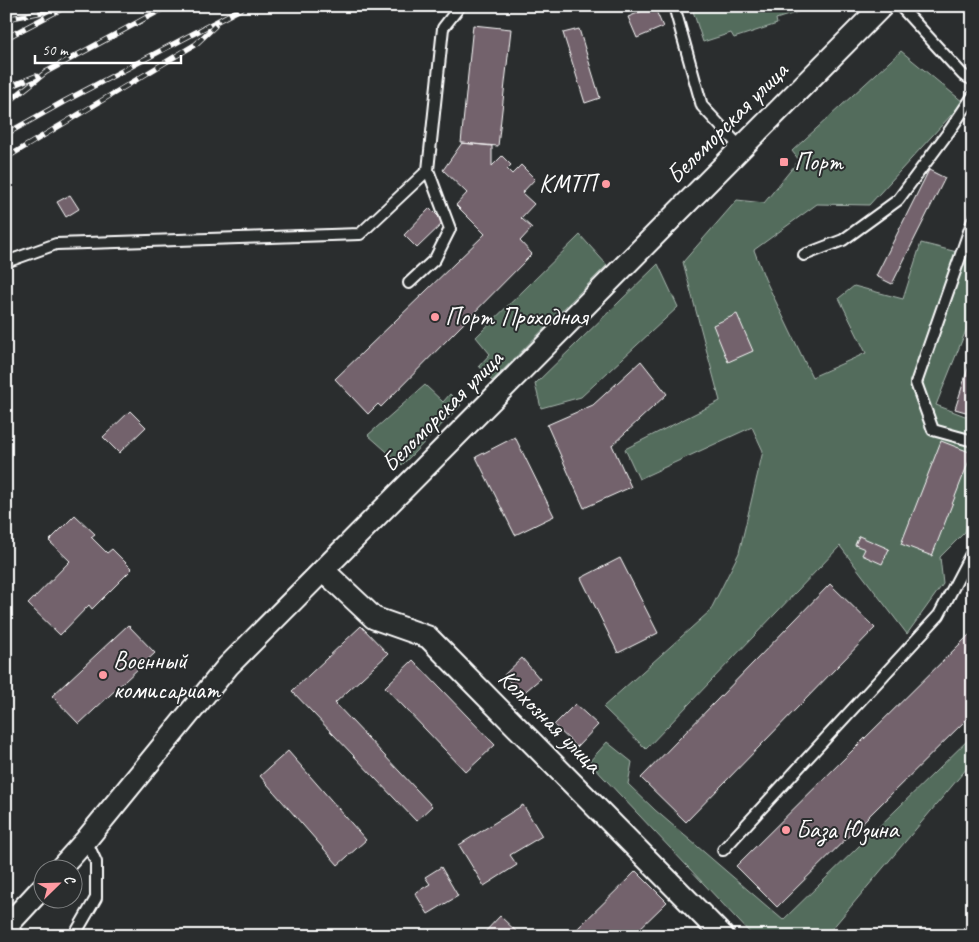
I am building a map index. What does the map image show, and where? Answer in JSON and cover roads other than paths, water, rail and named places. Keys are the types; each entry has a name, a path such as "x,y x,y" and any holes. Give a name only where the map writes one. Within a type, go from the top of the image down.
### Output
{"street":[{"name":"Беломорская улица","path":"68,860 228,666 882,6"},
{"name":"Колхозная улица","path":"323,570 374,618 428,636 722,936"},
{"path":"10,929 32,901"}],"lane":[{"path":"409,283 435,259 450,229 428,170 443,28 460,6"},
{"path":"674,6 702,106 741,148"},
{"path":"900,6 963,75 973,80"},
{"path":"804,255 843,240 898,200 973,96"},
{"path":"6,262 56,244 360,234 428,170"},
{"path":"973,220 916,383 933,430 973,441"},
{"path":"722,850 939,615 973,550"},
{"path":"74,936 96,898 96,862 86,840"}],"railway":[{"path":"6,38 67,6"},
{"path":"6,104 46,72 168,6"},
{"path":"6,134 246,6"},
{"path":"6,19 53,10"},
{"path":"6,158 196,44 215,26"},
{"path":"6,88 36,76"}],"place":[{"name":"Порт","path":"784,162"},
{"name":"КМТП","path":"606,184"},
{"name":"Порт Проходная","path":"435,317"},
{"name":"Военный комисариат","path":"103,675"},
{"name":"База Юзина","path":"786,830"}]}
